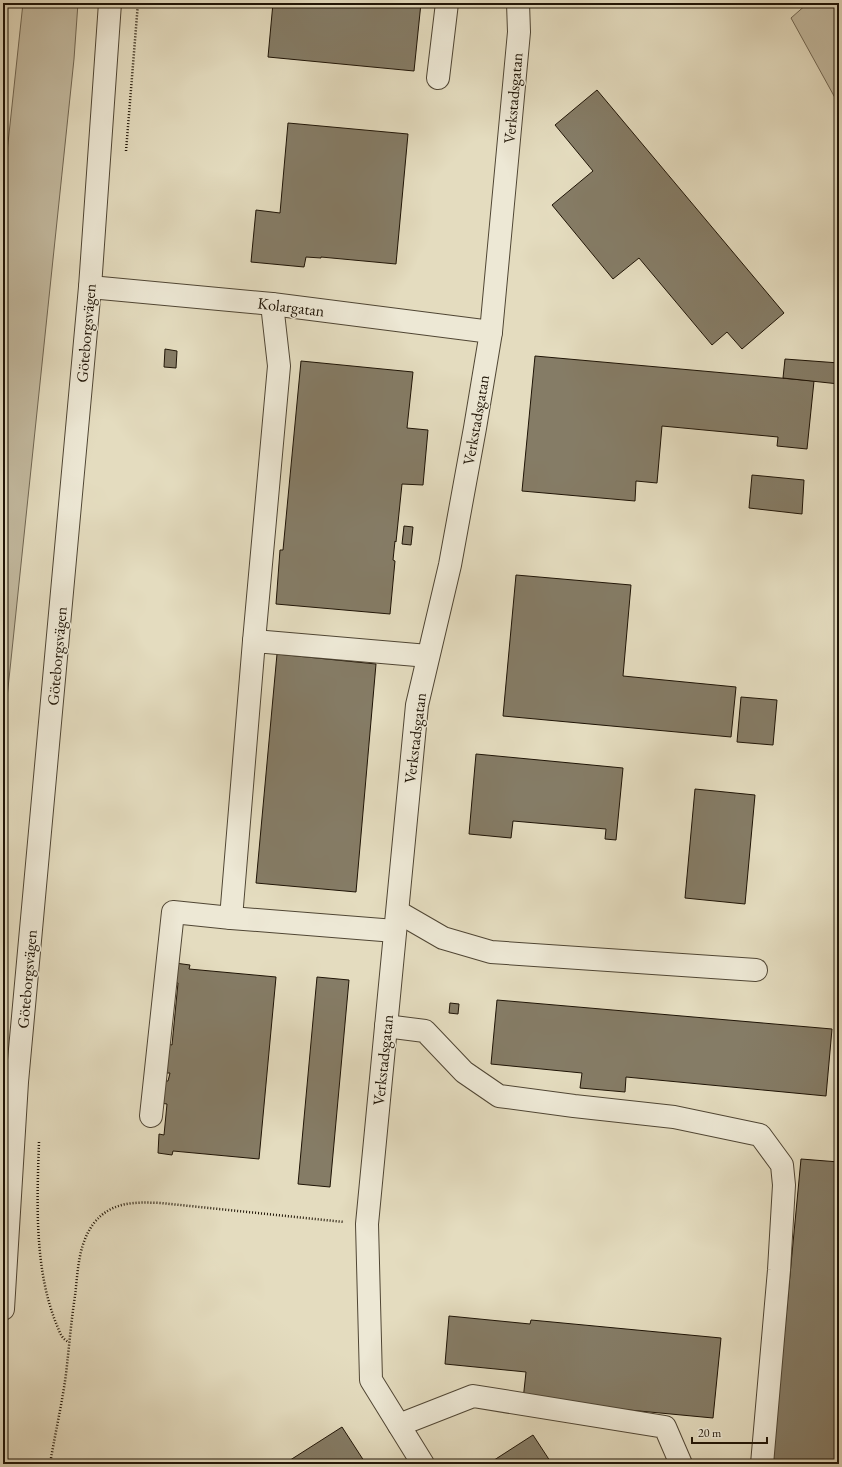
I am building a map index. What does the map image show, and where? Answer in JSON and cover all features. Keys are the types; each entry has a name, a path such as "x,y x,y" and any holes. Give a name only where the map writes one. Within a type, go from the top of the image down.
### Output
{"street":[{"name":"Göteborgsvägen","path":"3,1309 17,1082 90,287 110,3"},
{"path":"438,78 447,3"},
{"name":"Verkstadsgatan","path":"423,1464 371,1380 367,1224 417,706 450,565 491,332 519,32 518,3"},
{"name":"Kolargatan","path":"90,287 272,304 491,332"},
{"path":"231,918 279,366 272,304"},
{"path":"254,641 428,656"},
{"path":"151,1116 173,912 231,918 396,922 443,938 492,952 756,970"},
{"path":"386,1026 425,1031 464,1072 499,1096 674,1117 760,1135 782,1165 784,1185 779,1270 762,1464"},
{"path":"399,1425 473,1396 665,1427 681,1464"}],"path":[{"path":"50,1464 66,1375 79,1259 85,1239 95,1223 108,1212 121,1204 137,1202 161,1203 367,1224"}],"shaded area":[{"path":"23,3 78,3 74,59 3,736 3,190"},
{"path":"808,3 839,3 839,105 791,18"}],"building":[{"path":"273,3 421,3 414,71 268,57"},
{"path":"597,90 784,313 742,349 727,332 712,345 639,258 613,279 552,205 593,171 555,125"},
{"path":"288,123 408,134 396,264 321,257 306,257 304,267 251,262 256,210 280,213"},
{"path":"165,349 177,351 176,368 164,367"},
{"path":"535,356 814,381 807,449 777,446 778,437 662,426 657,483 636,481 635,501 522,491"},
{"path":"785,359 839,363 839,384 783,378"},
{"path":"301,361 413,372 407,428 428,430 423,485 402,484 393,560 395,561 390,614 276,604 280,550 283,550"},
{"path":"752,475 804,480 802,514 749,508"},
{"path":"404,526 413,527 411,545 402,544"},
{"path":"516,575 631,585 623,676 736,687 731,737 503,716"},
{"path":"277,654 376,664 356,892 256,883"},
{"path":"741,697 777,700 773,745 737,742"},
{"path":"476,754 623,768 616,840 605,839 606,829 513,821 511,838 469,834"},
{"path":"695,789 755,795 745,904 685,898"},
{"path":"175,963 190,965 189,969 276,977 259,1159 173,1151 172,1155 158,1153 159,1134 164,1135 167,1104 160,1103 162,1081 168,1081 170,1073 165,1073 168,1044 172,1045 178,983 173,982"},
{"path":"317,977 349,980 330,1187 298,1184"},
{"path":"497,1000 832,1029 826,1096 626,1077 625,1092 580,1088 582,1073 491,1064"},
{"path":"450,1003 459,1004 458,1014 449,1013"},
{"path":"801,1159 839,1162 839,1464 772,1464"},
{"path":"449,1316 530,1324 531,1320 721,1338 713,1418 523,1400 526,1372 445,1364"},
{"path":"342,1427 366,1464 284,1464"},
{"path":"533,1435 552,1464 488,1464"}]}
